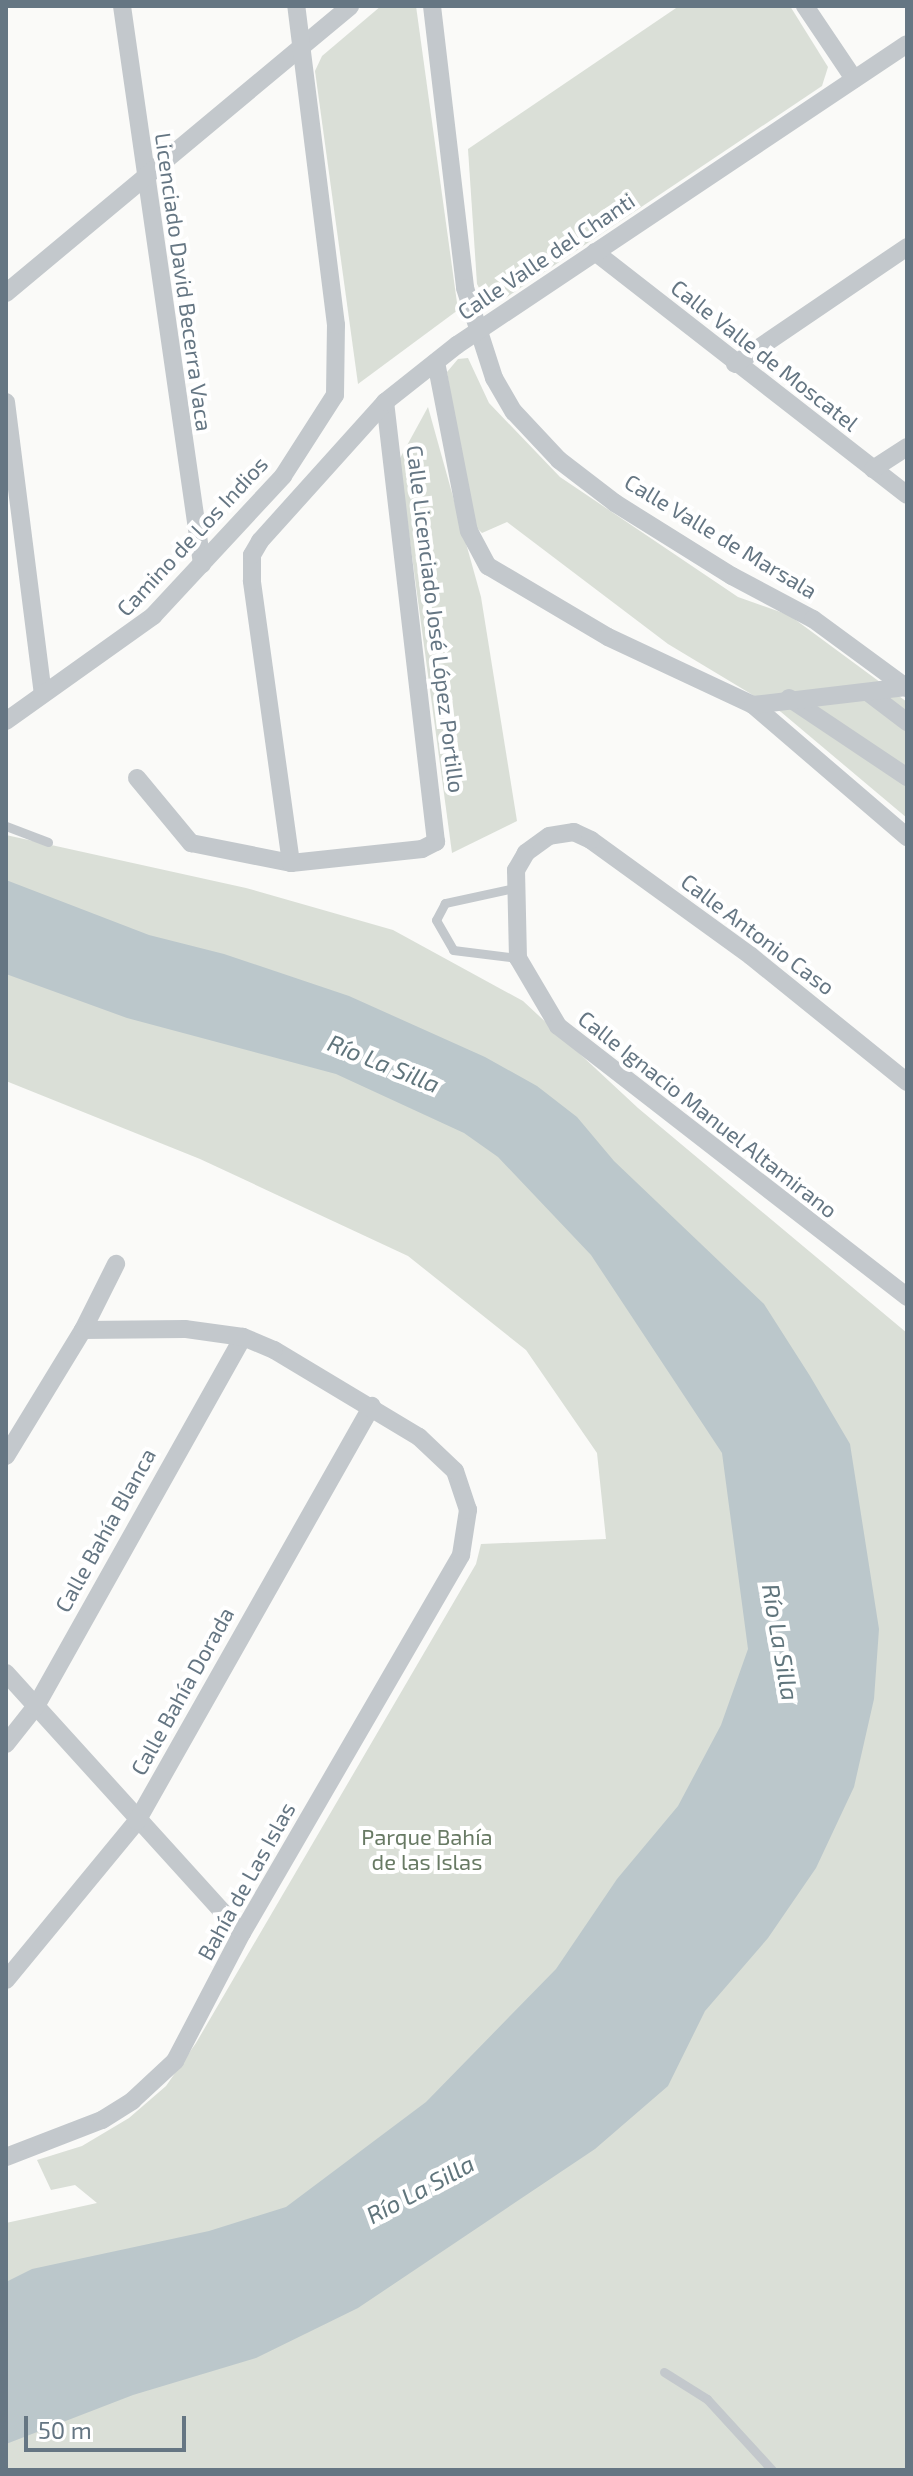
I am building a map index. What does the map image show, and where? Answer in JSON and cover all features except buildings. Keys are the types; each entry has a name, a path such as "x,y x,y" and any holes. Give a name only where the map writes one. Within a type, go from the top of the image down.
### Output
{"street":[{"name":"Licenciado David Becerra Vaca","path":"122,6 202,564"},
{"path":"296,6 301,47"},
{"path":"6,293 350,6"},
{"path":"432,6 465,288 476,331"},
{"path":"805,6 854,79"},
{"name":"Calle Valle del Chanti","path":"291,863 252,555 385,402 436,362 476,331 907,44"},
{"name":"Camino de Los Indios","path":"6,721 132,635 283,476 327,412 339,379 301,47"},
{"path":"735,364 907,247"},
{"name":"Calle Valle de Moscatel","path":"595,252 907,495"},
{"name":"Calle Valle de Marsala","path":"476,331 514,412 559,460 681,545 813,619 907,687"},
{"path":"436,362 469,531 488,566 608,637 753,705 907,837"},
{"path":"6,402 43,694"},
{"name":"Calle Licenciado José López Portillo","path":"291,863 422,849 436,842 385,402"},
{"path":"873,469 907,447"},
{"path":"753,705 789,698 869,693 907,687"},
{"path":"869,693 907,722"},
{"path":"789,698 907,777"},
{"path":"137,778 191,843 291,863"},
{"name":"Calle Ignacio Manuel Altamirano","path":"574,832 560,832 535,844 516,870 514,888 518,958 542,1006 568,1035 907,1297"},
{"name":"Calle Antonio Caso","path":"574,832 751,956 907,1082"},
{"path":"6,1456 83,1330 116,1264"},
{"path":"83,1330 140,1327 243,1337 372,1406"},
{"name":"Calle Bahía Blanca","path":"6,1744 36,1706 243,1337"},
{"name":"Bahía de Las Islas","path":"6,2157 83,2131 143,2091 175,2061 242,1933 461,1555 468,1510 455,1471 419,1437 372,1406"},
{"name":"Calle Bahía Dorada","path":"6,1980 137,1821 372,1406"},
{"path":"6,1673 137,1821 242,1933"}],"lane":[{"path":"6,826 48,842"},
{"path":"514,888 445,903 436,920 453,950 518,958"},
{"path":"664,2372 707,2399 772,2470"}],"green space":[{"path":"381,6 416,6 458,310 358,384 315,71 322,56"},
{"path":"679,6 790,6 828,67 822,86 504,299 493,302 483,295 477,284 468,149"},
{"path":"468,358 489,403 560,477 738,597 789,615 907,702 907,818 781,712 668,644 507,522 482,533 472,523 447,372 458,359"},
{"path":"428,407 481,597 517,821 452,853 399,460"},
{"name":"Parque Bahía de las Islas","path":"6,835 246,888 393,930 523,1001 638,1108 907,1333 907,2470 6,2470 6,2223 97,2203 75,2185 51,2190 37,2160 82,2146 129,2118 166,2086 196,2043 476,1564 481,1544 606,1539 597,1453 526,1350 408,1256 200,1159 6,1081"}],"water":[{"name":"Río La Silla","path":"6,880 149,935 224,954 349,996 485,1057 537,1086 577,1117 614,1161 764,1304 810,1376 850,1444 879,1629 874,1699 854,1787 816,1868 768,1938 705,2011 668,2086 595,2149 358,2308 256,2358 133,2395 6,2444 6,2282 32,2269 209,2231 286,2207 426,2102 556,1969 617,1879 678,1806 721,1725 748,1649 722,1453 591,1255 498,1157 464,1133 336,1074 127,1018 6,974"}]}
